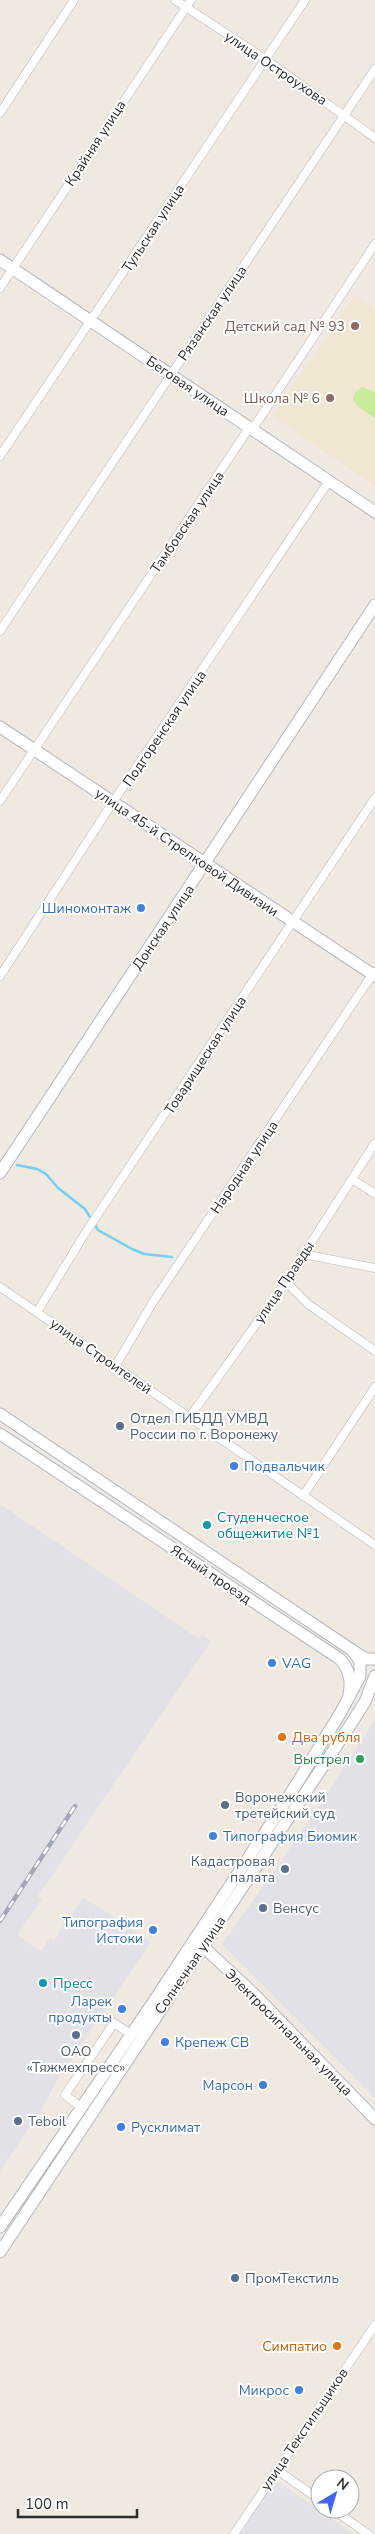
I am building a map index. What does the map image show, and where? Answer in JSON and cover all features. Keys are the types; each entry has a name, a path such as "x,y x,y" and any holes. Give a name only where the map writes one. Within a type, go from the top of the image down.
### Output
{"street":[{"path":"0,113 74,0"},
{"name":"улица Остроухова","path":"175,0 188,4 375,138"},
{"name":"Тульская улица","path":"0,456 305,0"},
{"name":"Крайняя улица","path":"0,288 188,4"},
{"name":"Рязанская улица","path":"0,631 375,70"},
{"name":"Тамбовская улица","path":"0,801 249,428 256,424 375,244"},
{"name":"Беговая улица","path":"0,260 375,512"},
{"name":"Подгоренская улица","path":"0,976 113,802 329,481"},
{"name":"Донская улица","path":"0,1173 375,605"},
{"name":"улица 45-й Стрелковой Дивизии","path":"0,727 292,922 374,974"},
{"name":"Товарищеская улица","path":"37,1312 84,1235 375,798"},
{"name":"Народная улица","path":"116,1365 154,1302 374,974"},
{"name":"улица Правды","path":"189,1418 286,1282 375,1143"},
{"path":"352,1179 375,1194"},
{"path":"303,1254 375,1268"},
{"path":"286,1282 308,1304 375,1352"},
{"name":"улица Строителей","path":"0,1287 375,1545"},
{"path":"302,1496 375,1386"},
{"name":"Ясный проезд","path":"0,1414 352,1650 366,1659 375,1659"},
{"name":"Ясный проезд","path":"0,1434 340,1659 346,1666 350,1676 351,1687 348,1699"},
{"path":"348,1699 360,1676 360,1660 352,1650"},
{"name":"Солнечная улица","path":"0,2227 81,2107 199,1942 365,1702 375,1676"},
{"name":"Солнечная улица","path":"0,2252 199,1942 348,1699"},
{"name":"Электросигнальная улица","path":"199,1942 254,1994 375,2119"},
{"path":"81,2107 65,2095 114,2023 132,2035"},
{"name":"улица Текстильщиков","path":"234,2534 375,2325"},
{"path":"277,2470 310,2493"},
{"path":"346,2519 368,2534"}],"shaded area":[{"name":"Школа № 6","path":"355,295 375,309 375,486 272,416"},
{"path":"0,1504 199,1639 202,1635 211,1641 38,1896 42,1899 17,1935 41,1951 50,1938 54,1940 83,1897 151,1942 58,2079 41,2110 0,2171"},
{"path":"375,1720 375,2098 222,1944 307,1824"},
{"path":"275,2480 310,2504 310,2519 332,2519 354,2534 240,2534"}],"green space":[{"path":"362,387 375,392 375,418 358,407 353,400 355,392"}],"waterway":[{"path":"17,1165 37,1169 46,1174 58,1188 85,1209 98,1230 144,1254 172,1257"}],"railway":[{"path":"0,1921 75,1806"}],"place":[{"name":"Детский сад № 93","path":"355,326"},
{"name":"Школа № 6","path":"330,398"},
{"name":"Шиномонтаж","path":"141,908"},
{"name":"Отдел ГИБДД УМВД России по г. Воронежу","path":"120,1426"},
{"name":"Подвальчик","path":"234,1466"},
{"name":"Студенческое общежитие №1","path":"207,1525"},
{"name":"VAG","path":"272,1663"},
{"name":"Два рубля","path":"282,1737"},
{"name":"Выстрел","path":"360,1759"},
{"name":"Воронежский третейский суд","path":"225,1805"},
{"name":"Типография Биомик","path":"213,1836"},
{"name":"Кадастровая палата","path":"285,1869"},
{"name":"Венсус","path":"263,1908"},
{"name":"Типография Истоки","path":"153,1930"},
{"name":"Пресс","path":"43,1983"},
{"name":"Ларек продукты","path":"122,2009"},
{"name":"ОАО «Тяжмехпресс»","path":"76,2035"},
{"name":"Крепеж СВ","path":"165,2042"},
{"name":"Марсон","path":"263,2085"},
{"name":"Teboil","path":"18,2121"},
{"name":"Русклимат","path":"121,2127"},
{"name":"ПромТекстиль","path":"235,2278"},
{"name":"Симпатио","path":"337,2346"},
{"name":"Микрос","path":"299,2390"}]}
